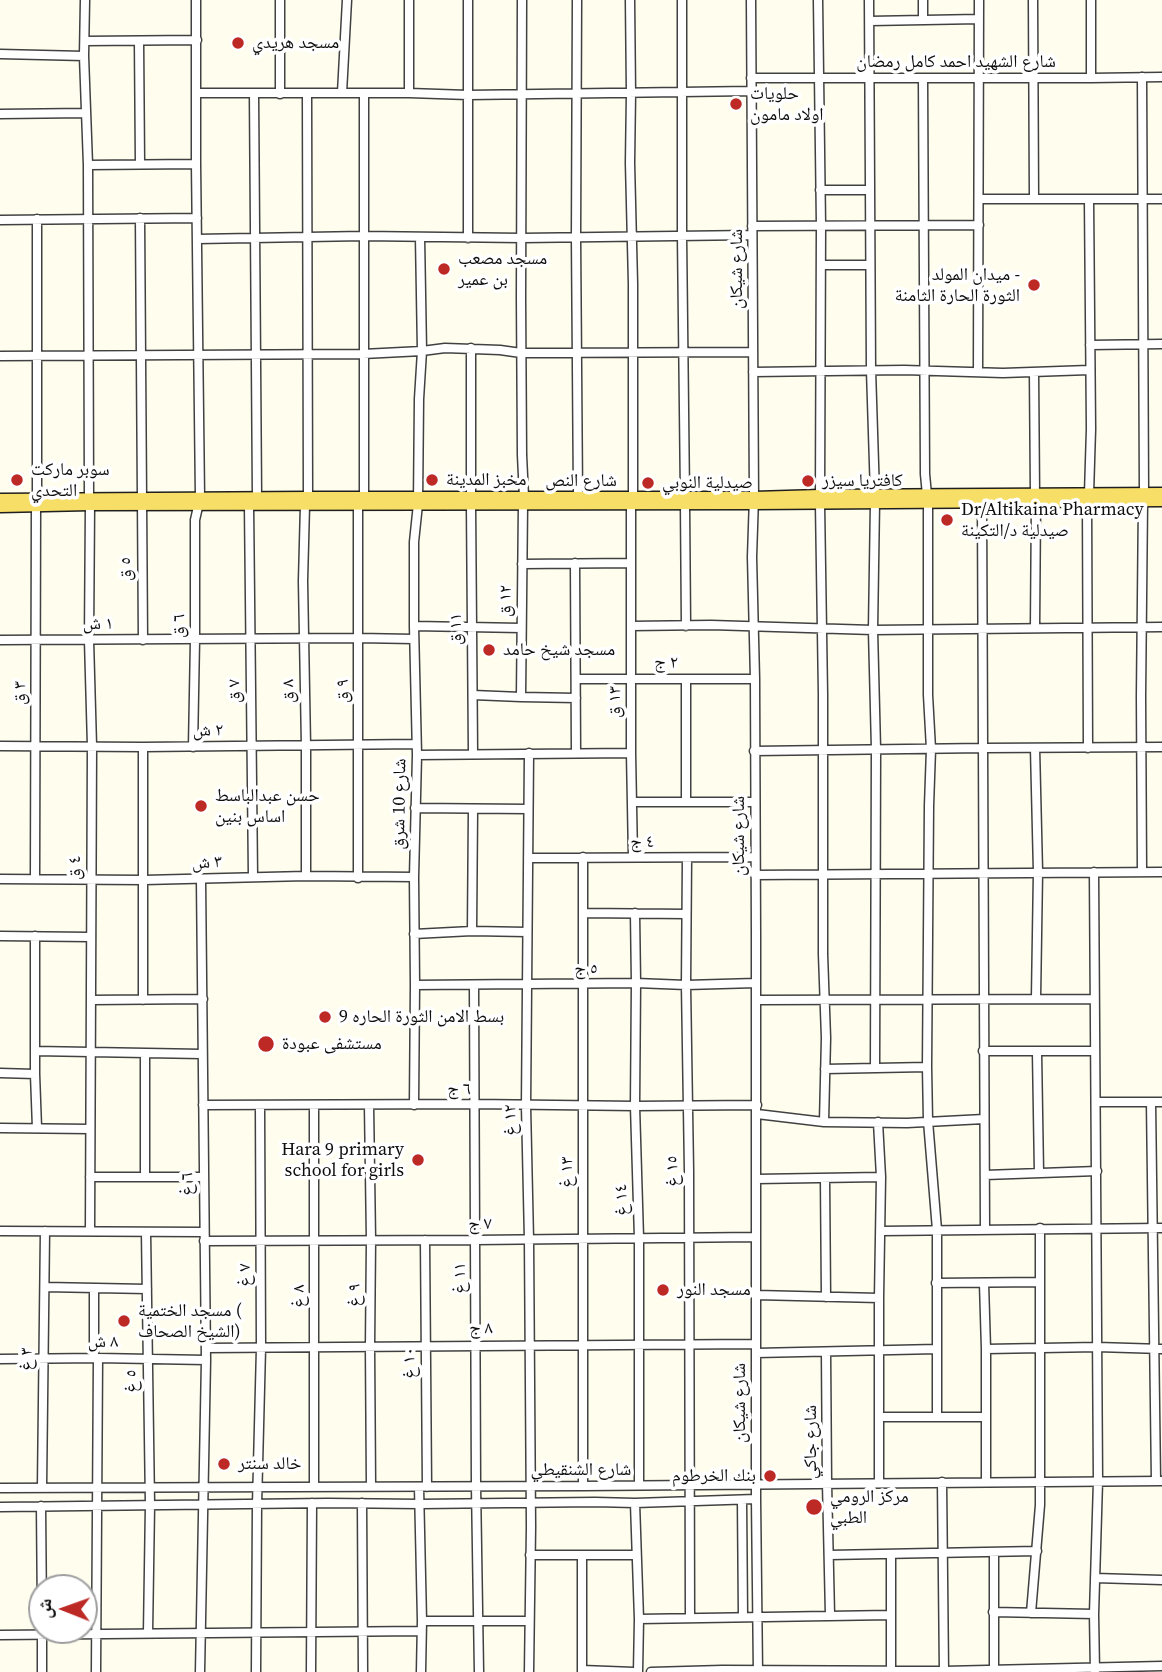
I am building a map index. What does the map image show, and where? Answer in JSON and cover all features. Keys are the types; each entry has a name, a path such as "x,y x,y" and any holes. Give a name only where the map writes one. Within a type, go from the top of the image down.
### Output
{"main road":[{"name":"شارع النص","path":"0,499 36,502 754,500 1088,498 1143,497 1162,493"},
{"name":"شارع النص","path":"524,501 578,497 632,500"},
{"name":"شارع النص","path":"1143,497 1162,501"},
{"name":"شارع النص","path":"928,499 982,502 1036,498"},
{"name":"شارع النص","path":"0,507 36,502"}],"street":[{"name":"٤ ق","path":"85,0 92,746 90,1231"},
{"name":"٦ ق","path":"193,747 195,534 199,502 196,0"},
{"path":"280,0 280,94"},
{"path":"342,93 347,0"},
{"path":"409,0 409,93"},
{"path":"468,0 468,237"},
{"name":"١٢ ق","path":"521,697 524,501 521,353 522,0"},
{"path":"577,0 578,497"},
{"name":"١٣ ق","path":"630,0 633,858"},
{"path":"682,0 685,625"},
{"name":"شارع شيكان","path":"751,0 758,1671"},
{"path":"818,0 824,1122"},
{"path":"869,0 871,370 875,499 875,1068"},
{"path":"923,0 923,20"},
{"path":"978,372 979,0"},
{"path":"1032,0 1034,199"},
{"path":"1091,0 1091,78"},
{"path":"870,21 979,19"},
{"path":"85,41 197,40"},
{"path":"139,41 140,164"},
{"path":"0,54 84,56"},
{"name":"شارع الشهيد احمد كامل رمضان","path":"751,78 1162,76"},
{"path":"1142,77 1142,872"},
{"path":"923,78 925,474 928,499 928,695 931,749 927,1067 928,1121 937,1230 937,1417"},
{"path":"196,93 468,95 751,91"},
{"name":"٧ ق","path":"253,877 250,640 255,354 254,93"},
{"name":"٩ ق","path":"358,878 364,93"},
{"name":"٨ ق","path":"306,876 304,639 308,354 307,94"},
{"path":"0,114 86,113"},
{"path":"88,165 196,164"},
{"path":"820,190 870,190"},
{"path":"979,199 1162,199"},
{"path":"1088,200 1091,429 1088,498 1088,748"},
{"name":"٥ ق","path":"140,218 143,640"},
{"path":"0,220 197,218"},
{"name":"٣ ق","path":"36,879 37,219"},
{"path":"197,239 363,236 632,237 682,236 821,225 979,225"},
{"name":"شارع 10 شرق","path":"414,1105 417,755 414,542 418,501 422,351 420,237"},
{"path":"821,265 870,265"},
{"path":"1090,345 1162,344"},
{"path":"0,356 363,354 445,348 521,353 753,352"},
{"name":"١١ ق","path":"471,348 473,753"},
{"path":"753,372 1090,370"},
{"path":"1034,372 1035,628"},
{"path":"982,502 985,1229"},
{"path":"575,563 576,753"},
{"path":"522,564 631,563"},
{"path":"414,626 521,628"},
{"path":"631,626 821,629 1162,627"},
{"name":"١ ش","path":"0,640 414,639"},
{"name":"٢ ج","path":"576,679 755,679"},
{"path":"685,679 686,802"},
{"path":"472,695 576,698"},
{"name":"٢ ش","path":"0,746 416,744"},
{"path":"144,747 144,1000"},
{"path":"754,751 1162,747"},
{"path":"1035,748 1038,872 1036,998"},
{"path":"417,755 631,752"},
{"name":"١٢ غ","path":"529,753 526,1106 531,1486 529,1672"},
{"path":"633,802 755,802"},
{"path":"415,808 528,809"},
{"path":"472,931 473,809"},
{"name":"١٣ غ","path":"583,857 583,1486"},
{"name":"٤ ج","path":"528,858 755,857"},
{"name":"١٥ غ","path":"687,858 690,1618"},
{"path":"1094,872 1098,1481 1095,1669"},
{"path":"755,875 1162,872"},
{"name":"٣ ش","path":"0,879 414,877"},
{"name":"٦ غ","path":"200,1672 206,1360 201,880"},
{"path":"583,913 686,914"},
{"name":"١٤ غ","path":"635,914 639,1485"},
{"path":"414,934 527,932"},
{"path":"0,936 90,937"},
{"path":"35,936 37,1128"},
{"name":"٥ ج","path":"415,985 756,983"},
{"name":"١١ غ","path":"474,985 476,1486 480,1672"},
{"path":"91,1000 203,999"},
{"path":"756,1000 1094,999"},
{"path":"35,1051 202,1054"},
{"path":"984,1051 1095,1051"},
{"path":"1037,1052 1039,1173"},
{"path":"145,1053 145,1177"},
{"path":"825,1069 927,1067"},
{"path":"0,1073 35,1074"},
{"path":"1096,1102 1162,1102"},
{"path":"1152,1102 1158,1228 1159,1481"},
{"name":"٩ غ","path":"369,1104 371,1486"},
{"name":"٦ ج","path":"203,1105 688,1106 757,1109 824,1122 907,1123 984,1119"},
{"name":"٧ غ","path":"256,1672 261,1348 260,1105"},
{"name":"٨ غ","path":"314,1105 314,1487"},
{"path":"878,1122 881,1177 878,1298 879,1482"},
{"path":"0,1128 90,1129"},
{"path":"985,1175 1097,1171"},
{"path":"90,1177 203,1177"},
{"path":"755,1179 881,1177"},
{"path":"825,1178 825,1297"},
{"path":"1031,1613 1040,1482 1041,1228"},
{"path":"881,1231 1158,1228"},
{"name":"٧ ج","path":"0,1231 90,1231 261,1240 756,1237"},
{"name":"٣ غ","path":"43,1487 45,1231"},
{"name":"٥ غ","path":"146,1233 150,1505 148,1633"},
{"name":"١٠ غ","path":"421,1672 420,1504 423,1487 425,1240"},
{"path":"936,1283 1040,1282"},
{"path":"984,1283 986,1482"},
{"path":"45,1287 147,1289"},
{"path":"94,1288 97,1574"},
{"path":"756,1295 878,1298"},
{"name":"٨ ج","path":"206,1348 690,1344 826,1352 937,1349"},
{"path":"986,1349 1159,1349"},
{"name":"شارع جاكي","path":"826,1352 830,1615"},
{"name":"٨ ش","path":"0,1359 206,1360"},
{"path":"879,1417 986,1417"},
{"name":"شارع الشنقيطي","path":"1,1488 1159,1481"},
{"path":"942,1482 944,1672"},
{"path":"58,1487 58,1505"},
{"path":"328,1487 328,1503"},
{"path":"1,1488 2,1507 98,1504 635,1503 756,1499"},
{"path":"742,1500 743,1617"},
{"path":"312,1503 312,1672"},
{"path":"362,1503 363,1672"},
{"path":"582,1555 582,1671 636,1672 639,1619 635,1503"},
{"path":"41,1506 42,1574"},
{"path":"829,1555 1037,1551"},
{"path":"994,1553 994,1671"},
{"path":"891,1554 891,1671"},
{"path":"530,1555 636,1555"},
{"path":"1095,1578 1162,1580"},
{"path":"993,1612 1094,1614"},
{"path":"639,1619 891,1615"},
{"path":"422,1621 529,1620"},
{"path":"98,1633 421,1631"},
{"path":"0,1635 28,1633"},
{"path":"42,1644 42,1672"},
{"path":"96,1644 96,1672"},
{"path":"651,1672 944,1672 1152,1669 1162,1666"}],"place":[{"name":"مسجد هريدي","path":"238,43"},
{"name":"حلويات اولاد مامون","path":"736,104"},
{"name":"مسجد مصعب بن عمير","path":"444,269"},
{"name":"ميدان المولد - الثورة الحارة الثامنة","path":"1034,285"},
{"name":"سوبر ماركت التحدي","path":"17,480"},
{"name":"مخبز المدينة","path":"432,480"},
{"name":"كافتريا سيزر","path":"808,481"},
{"name":"صيدلية النوبي","path":"648,483"},
{"name":"Dr/Altikaina Pharmacy صيدلية د/التكينة","path":"947,520"},
{"name":"مسجد شيخ حامد","path":"489,650"},
{"name":"حسن عبدالباسط اساس بنين","path":"201,806"},
{"name":"بسط الامن الثورة الحاره 9","path":"325,1017"},
{"name":"مستشفى عبودة","path":"266,1044"},
{"name":"Hara 9 primary school for girls","path":"418,1160"},
{"name":"مسجد النور","path":"663,1290"},
{"name":"مسجد الختمية ( الشيخ الصحاف)","path":"124,1321"},
{"name":"خالد سنتر","path":"224,1464"},
{"name":"بنك الخرطوم","path":"770,1476"},
{"name":"مركز الرومي الطبي","path":"814,1507"}]}
